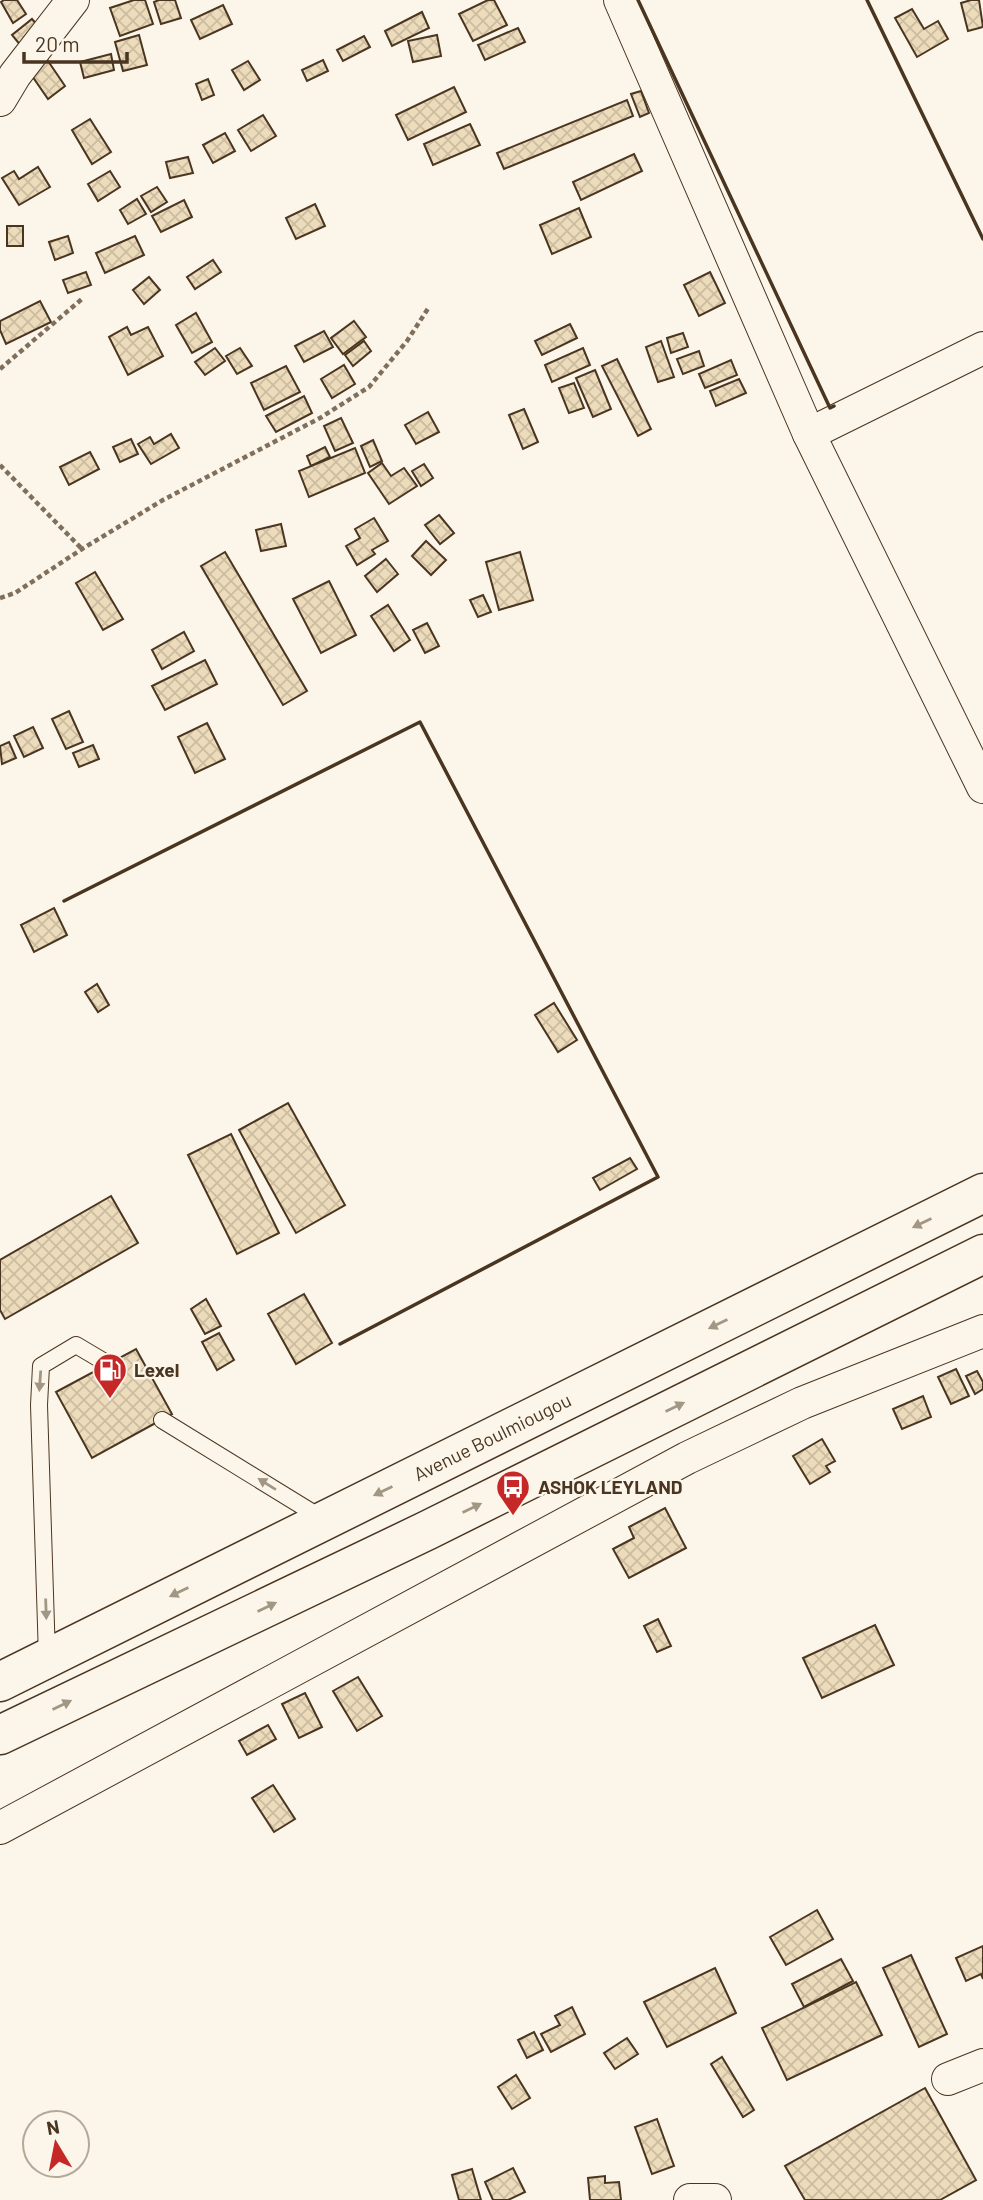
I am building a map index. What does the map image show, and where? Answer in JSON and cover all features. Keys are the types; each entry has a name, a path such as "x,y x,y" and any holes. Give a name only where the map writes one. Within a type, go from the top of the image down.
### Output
{"highway":[{"name":"Avenue Boulmiougou","path":"0,1682 983,1192"},
{"path":"0,1735 428,1530 983,1254"}],"street":[{"path":"0,100 15,75 73,0"},
{"path":"620,0 809,433 983,787"},
{"path":"809,433 983,348"},
{"path":"0,1828 688,1458 803,1403 983,1331"},
{"path":"948,2079 983,2065"},
{"path":"690,2200 715,2200"}],"lane":[{"path":"47,1658 39,1405 41,1366 76,1345 108,1364"},
{"path":"162,1420 325,1520"}],"path":[{"path":"0,369 82,299"},
{"path":"0,598 15,593 163,499 320,418 369,387 407,341 429,307"},
{"path":"0,465 82,549"}],"building":[{"path":"17,0 26,14 13,23 1,2"},
{"path":"134,0 145,0 153,24 120,36 110,8"},
{"path":"175,0 181,18 161,24 154,2"},
{"path":"488,0 494,0 507,25 473,41 459,14"},
{"path":"979,0 983,27 968,31 961,3"},
{"path":"223,5 232,24 200,39 191,20"},
{"path":"912,9 924,29 938,21 948,39 917,57 895,18"},
{"path":"422,12 429,28 392,46 385,31"},
{"path":"32,19 46,35 26,52 12,35"},
{"path":"518,28 525,42 485,60 478,45"},
{"path":"139,35 147,65 123,71 115,42"},
{"path":"437,35 441,56 413,62 408,41"},
{"path":"364,36 370,47 343,61 337,50"},
{"path":"111,54 114,70 84,78 80,62"},
{"path":"46,58 65,86 48,99 28,70"},
{"path":"323,60 328,71 307,81 302,70"},
{"path":"248,61 260,80 244,90 232,70"},
{"path":"208,79 214,95 202,100 196,84"},
{"path":"454,87 466,112 408,140 396,115"},
{"path":"641,91 649,113 640,117 631,94"},
{"path":"627,100 633,116 504,169 497,153"},
{"path":"263,115 276,136 251,151 238,130"},
{"path":"90,119 111,152 92,164 72,130"},
{"path":"470,124 480,145 433,165 424,144"},
{"path":"225,133 235,151 213,163 203,145"},
{"path":"634,154 642,171 581,200 573,182"},
{"path":"188,157 193,173 170,178 166,162"},
{"path":"38,167 50,187 19,205 2,178 14,171 19,179"},
{"path":"110,171 120,187 98,201 88,184"},
{"path":"157,187 167,202 151,212 141,196"},
{"path":"137,199 146,214 128,224 120,210"},
{"path":"184,200 192,217 161,232 152,216"},
{"path":"315,204 325,226 296,239 286,218"},
{"path":"579,208 591,237 552,254 540,225"},
{"path":"7,226 23,226 23,246 7,246"},
{"path":"68,236 73,253 55,260 49,242"},
{"path":"135,236 144,255 105,273 96,253"},
{"path":"213,260 221,272 195,289 187,277"},
{"path":"86,272 91,285 68,293 63,280"},
{"path":"710,272 725,303 699,316 684,285"},
{"path":"149,277 160,290 144,304 133,290"},
{"path":"40,301 51,322 6,344 0,330 0,321"},
{"path":"196,313 212,342 192,353 176,325"},
{"path":"354,321 366,337 343,354 331,338"},
{"path":"570,324 577,338 542,355 535,341"},
{"path":"127,327 131,335 148,327 163,356 128,375 109,337"},
{"path":"324,331 333,347 304,362 295,346"},
{"path":"683,333 688,347 671,353 667,338"},
{"path":"364,341 371,351 353,366 345,355"},
{"path":"661,341 674,377 658,382 646,347"},
{"path":"215,348 225,361 205,375 195,362"},
{"path":"240,348 252,366 237,374 226,356"},
{"path":"583,348 590,365 552,382 545,365"},
{"path":"699,351 704,366 683,374 677,359"},
{"path":"617,359 651,429 638,436 602,366"},
{"path":"731,360 737,375 705,388 699,374"},
{"path":"344,365 355,384 332,398 321,379"},
{"path":"286,366 300,392 264,410 251,383"},
{"path":"595,370 611,409 593,417 576,378"},
{"path":"739,379 746,393 716,406 710,391"},
{"path":"574,383 584,408 569,413 559,388"},
{"path":"304,396 312,413 276,432 266,416"},
{"path":"524,409 538,442 523,449 509,415"},
{"path":"428,412 439,432 416,444 405,425"},
{"path":"341,418 353,443 335,451 324,426"},
{"path":"171,434 179,448 151,464 138,444 150,437 154,444"},
{"path":"131,439 138,454 120,462 113,447"},
{"path":"373,440 382,461 370,467 361,446"},
{"path":"325,447 330,457 311,466 307,456"},
{"path":"355,448 365,473 309,497 299,471"},
{"path":"90,452 99,469 69,485 60,467"},
{"path":"382,463 391,476 404,468 417,486 389,504 368,473"},
{"path":"424,464 433,478 421,486 412,471"},
{"path":"439,515 454,533 440,544 425,525"},
{"path":"374,518 388,541 372,550 375,554 357,565 346,546 360,538 355,529"},
{"path":"281,524 286,546 261,551 256,530"},
{"path":"426,541 446,560 431,575 412,556"},
{"path":"225,552 307,691 283,705 201,566"},
{"path":"520,552 533,600 499,610 486,562"},
{"path":"386,559 398,574 377,592 365,576"},
{"path":"95,572 123,619 103,630 76,583"},
{"path":"329,581 356,635 321,653 293,599"},
{"path":"483,595 491,612 478,617 470,600"},
{"path":"388,605 410,640 394,651 371,616"},
{"path":"427,623 439,646 425,653 413,630"},
{"path":"184,632 194,651 162,669 152,650"},
{"path":"205,660 217,684 165,710 152,686"},
{"path":"69,711 83,742 66,749 52,719"},
{"path":"207,723 225,759 195,773 178,737"},
{"path":"33,727 43,748 24,757 14,736"},
{"path":"9,742 16,758 2,764 0,746"},
{"path":"93,745 99,759 79,767 73,753"},
{"path":"54,908 67,935 34,952 21,925"},
{"path":"97,984 109,1005 98,1012 85,992"},
{"path":"554,1003 577,1040 558,1052 535,1015"},
{"path":"288,1103 345,1205 296,1233 239,1130"},
{"path":"231,1134 279,1233 237,1254 188,1155"},
{"path":"630,1158 637,1169 600,1190 593,1178"},
{"path":"111,1196 138,1243 5,1319 0,1310 0,1260"},
{"path":"304,1294 332,1343 296,1364 268,1314"},
{"path":"206,1299 221,1326 205,1334 191,1309"},
{"path":"219,1333 234,1360 217,1370 202,1342"},
{"path":"136,1349 172,1414 92,1458 56,1392"},
{"path":"956,1369 969,1396 951,1404 938,1377"},
{"path":"977,1371 983,1382 983,1389 975,1394 966,1376"},
{"path":"923,1396 931,1417 902,1429 893,1409"},
{"path":"822,1439 835,1461 826,1466 830,1472 810,1484 793,1456"},
{"path":"665,1508 686,1548 629,1578 613,1549 634,1538 629,1527"},
{"path":"658,1619 671,1646 657,1652 644,1626"},
{"path":"875,1625 894,1665 822,1698 803,1658"},
{"path":"358,1677 382,1716 357,1731 333,1691"},
{"path":"305,1693 322,1727 299,1738 282,1704"},
{"path":"268,1725 276,1739 247,1755 239,1741"},
{"path":"273,1785 295,1819 274,1832 252,1798"},
{"path":"817,1910 833,1939 786,1965 770,1937"},
{"path":"983,1946 983,1979 981,1974 966,1981 956,1958"},
{"path":"911,1955 947,2034 919,2047 883,1968"},
{"path":"841,1959 853,1981 804,2007 792,1984"},
{"path":"715,1968 736,2013 667,2047 644,2002"},
{"path":"856,1982 882,2035 787,2080 762,2028"},
{"path":"572,2007 585,2034 551,2052 541,2034 560,2025 555,2016"},
{"path":"534,2032 543,2050 527,2058 518,2040"},
{"path":"627,2038 638,2054 615,2069 604,2053"},
{"path":"722,2057 754,2110 743,2117 711,2064"},
{"path":"516,2075 530,2098 512,2109 498,2087"},
{"path":"925,2088 976,2180 940,2200 805,2200 785,2166"},
{"path":"657,2119 674,2166 652,2174 635,2127"},
{"path":"513,2168 525,2192 508,2200 493,2200 485,2182"},
{"path":"472,2169 481,2200 459,2200 452,2175"},
{"path":"605,2176 605,2183 619,2182 621,2200 590,2200 588,2178"}],"wall":[{"path":"638,0 830,408 834,406"},
{"path":"867,0 983,239"},
{"path":"64,901 420,722 658,1177 340,1344"}],"place":[{"name":"Lexel","path":"110,1400"},
{"name":"ASHOK LEYLAND","path":"513,1517"}]}
